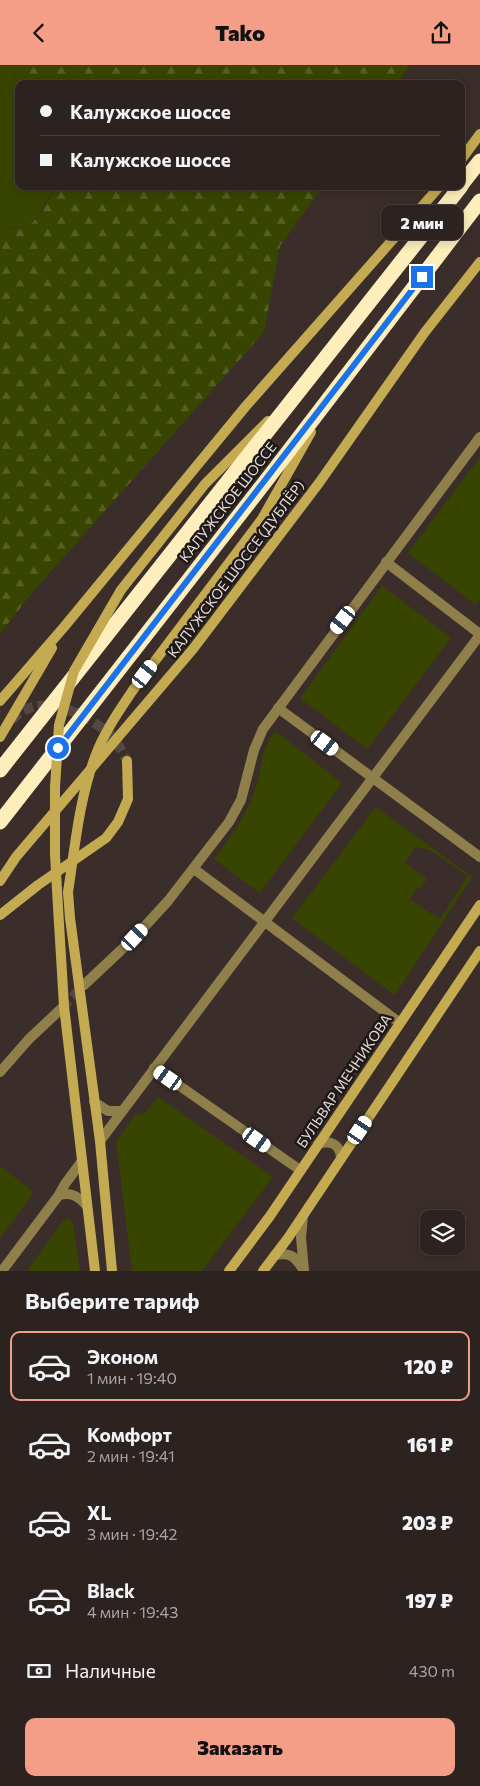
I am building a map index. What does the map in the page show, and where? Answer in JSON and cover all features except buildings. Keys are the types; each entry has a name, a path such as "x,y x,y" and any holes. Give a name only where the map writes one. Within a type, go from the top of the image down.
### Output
{"highway":[{"name":"КАЛУЖСКОЕ ШОССЕ","path":"465,181 480,161"},
{"name":"КАЛУЖСКОЕ ШОССЕ","path":"0,770 458,190"},
{"name":"КАЛУЖСКОЕ ШОССЕ","path":"0,822 330,398 480,201"}],"street":[{"path":"465,154 480,133"},
{"path":"0,701 64,627 246,406 436,190"},
{"name":"КАЛУЖСКОЕ ШОССЕ (ДУБЛЁР)","path":"0,881 16,857 193,649 319,483 425,332 480,263"},
{"path":"95,1271 64,1006 55,855 55,787 59,725 74,671 121,590 205,484 304,385"},
{"path":"112,1271 100,1141 68,892 81,805 95,757 110,723 262,519 330,398"},
{"path":"84,985 145,927 194,869 229,822 238,807 256,743 263,729 480,437"},
{"path":"100,1141 480,635 386,562"},
{"path":"0,737 64,627"},
{"path":"278,708 480,857"},
{"path":"0,915 38,885 106,838 118,822 128,799 127,761"},
{"path":"194,869 400,1023"},
{"name":"БУЛЬВАР МЕЧНИКОВА","path":"229,1271 318,1144 480,905"},
{"path":"263,1271 303,1216 480,951"},
{"path":"0,1072 23,1045 62,1008"},
{"path":"154,1068 300,1170"},
{"path":"94,1102 104,1109 121,1111"},
{"path":"318,1144 327,1142 334,1144 340,1150 342,1158"},
{"path":"2,1271 82,1161"},
{"path":"59,1195 68,1193 75,1195 86,1205"},
{"path":"303,1216 301,1237 303,1271"},
{"path":"275,1255 284,1253 291,1255 303,1271"}],"green space":[{"path":"0,65 16,65 15,190 55,190 33,223 16,228 0,229"},
{"path":"16,65 410,65 400,80 15,80"},
{"path":"320,190 280,246 264,332 31,594 0,634 0,229 18,229 33,222 54,191"},
{"path":"480,457 480,600 476,605 408,553"},
{"path":"382,586 451,638 367,749 300,698"},
{"path":"275,731 342,783 260,893 214,859 246,811 257,785 267,746"},
{"path":"376,807 472,877 395,995 292,918","holes":["415,847 430,850 468,876 440,919 410,899 418,887 421,888 427,879 405,862"]},
{"path":"158,1097 273,1177 202,1271 132,1271 116,1142 135,1115 144,1114"},
{"path":"0,1166 34,1192 0,1238"},
{"path":"69,1218 73,1223 80,1271 27,1271 64,1220"}],"tunnel":[{"path":"12,720 22,711 34,707 59,707 73,711 97,724 110,735 127,761"},
{"path":"62,1008 84,985"}],"route":[{"path":"58,748 422,277"}]}
